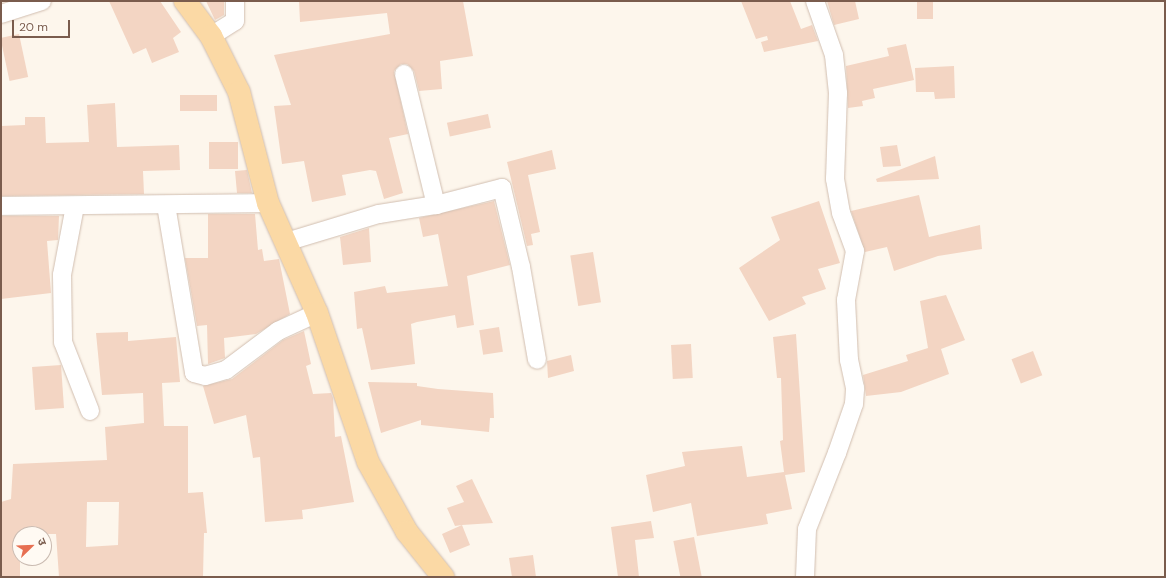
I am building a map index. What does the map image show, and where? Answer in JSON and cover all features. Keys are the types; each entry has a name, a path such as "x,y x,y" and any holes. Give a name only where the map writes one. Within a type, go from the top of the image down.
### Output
{"main road":[{"path":"185,1 211,36 240,92 268,203 317,313 368,462 407,532 443,577"}],"street":[{"path":"1,14 42,1"},
{"path":"211,36 235,21 235,1"},
{"path":"805,577 807,529 837,453 854,404 855,388 849,360 846,300 855,251 841,213 835,179 838,94 834,56 815,1"},
{"path":"404,74 436,205"},
{"path":"286,242 379,214 436,205 502,188 521,267 537,360"},
{"path":"1,206 268,203"},
{"path":"166,205 194,373 205,376 226,370 278,331 317,313"},
{"path":"75,206 62,275 63,342 90,411"}],"building":[{"path":"109,1 160,1 181,32 173,38 179,52 152,63 146,48 133,54"},
{"path":"206,1 224,1 224,15 215,20"},
{"path":"299,1 463,1 473,56 440,61 442,89 419,91 414,71 407,64 401,64 394,71 408,134 389,138 403,193 384,199 376,171 370,170 342,175 346,195 312,202 304,161 282,164 274,106 291,105 274,55 390,34 387,13 300,22"},
{"path":"741,1 790,1 801,29 812,25 818,41 764,52 761,42 768,40 767,36 756,39"},
{"path":"827,1 855,1 859,19 834,25"},
{"path":"917,1 933,1 933,19 917,19"},
{"path":"19,34 28,77 10,81 1,38"},
{"path":"906,44 914,80 873,89 875,98 862,101 863,106 848,108 846,66 889,56 887,48"},
{"path":"954,66 955,98 935,99 934,92 916,92 915,68"},
{"path":"180,95 217,95 217,111 180,111"},
{"path":"115,103 117,147 179,145 180,170 143,171 144,194 1,196 1,126 25,125 25,117 45,117 46,143 89,142 87,105"},
{"path":"488,114 491,128 450,136 447,123"},
{"path":"209,142 238,142 238,169 209,169"},
{"path":"897,145 901,166 883,167 880,147"},
{"path":"552,150 556,169 528,175 540,232 531,234 533,245 527,246 507,162"},
{"path":"935,156 939,179 877,182 876,179"},
{"path":"247,170 252,193 237,193 235,171"},
{"path":"919,195 929,237 980,225 982,249 938,256 894,271 887,247 865,252 851,211"},
{"path":"494,201 510,265 467,276 474,325 457,328 455,315 411,324 415,364 371,370 362,328 357,329 354,292 385,286 387,293 448,286 438,234 423,237 419,218"},
{"path":"819,201 840,263 818,269 826,289 802,297 806,304 769,321 739,268 780,240 771,217"},
{"path":"208,214 255,214 258,250 262,249 264,261 279,259 290,314 256,334 224,338 225,358 208,364 207,325 197,326 185,258 208,258"},
{"path":"1,216 59,216 58,240 47,241 51,293 1,299"},
{"path":"369,228 371,262 343,265 340,237"},
{"path":"593,252 601,302 578,306 570,256"},
{"path":"946,295 965,340 941,349 949,374 901,392 866,396 863,375 908,361 906,355 928,348 920,301"},
{"path":"499,327 503,352 483,355 479,330"},
{"path":"304,331 311,364 306,366 313,394 331,393 333,398 335,437 341,436 354,502 302,510 303,519 265,522 260,457 253,458 246,415 214,424 203,386 232,379 283,340"},
{"path":"128,332 128,341 176,337 180,382 162,383 164,426 188,426 188,493 203,492 207,533 204,533 203,577 59,577 56,534 52,534 52,526 12,526 12,566 20,566 20,577 1,577 1,502 11,499 13,464 107,460 105,427 144,423 143,393 102,395 96,333","holes":["87,502 119,502 118,545 86,547"]},
{"path":"796,334 805,472 785,475 792,509 766,514 768,524 697,536 691,503 653,512 646,475 685,466 682,452 742,446 747,477 784,472 780,441 783,440 781,378 777,378 773,337"},
{"path":"691,344 693,378 673,379 671,345"},
{"path":"1033,351 1042,375 1021,384 1012,359"},
{"path":"571,355 574,371 548,378 547,361"},
{"path":"61,365 64,408 35,410 32,367"},
{"path":"368,382 417,383 417,386 438,389 493,393 494,418 490,418 489,432 421,425 421,420 381,433"},
{"path":"472,479 493,523 455,526 447,508 464,502 456,486"},
{"path":"651,521 654,538 635,540 639,577 618,577 611,527"},
{"path":"462,525 470,545 450,553 442,534"},
{"path":"694,537 702,577 680,577 673,541"},
{"path":"533,555 536,577 512,577 509,558"}]}
